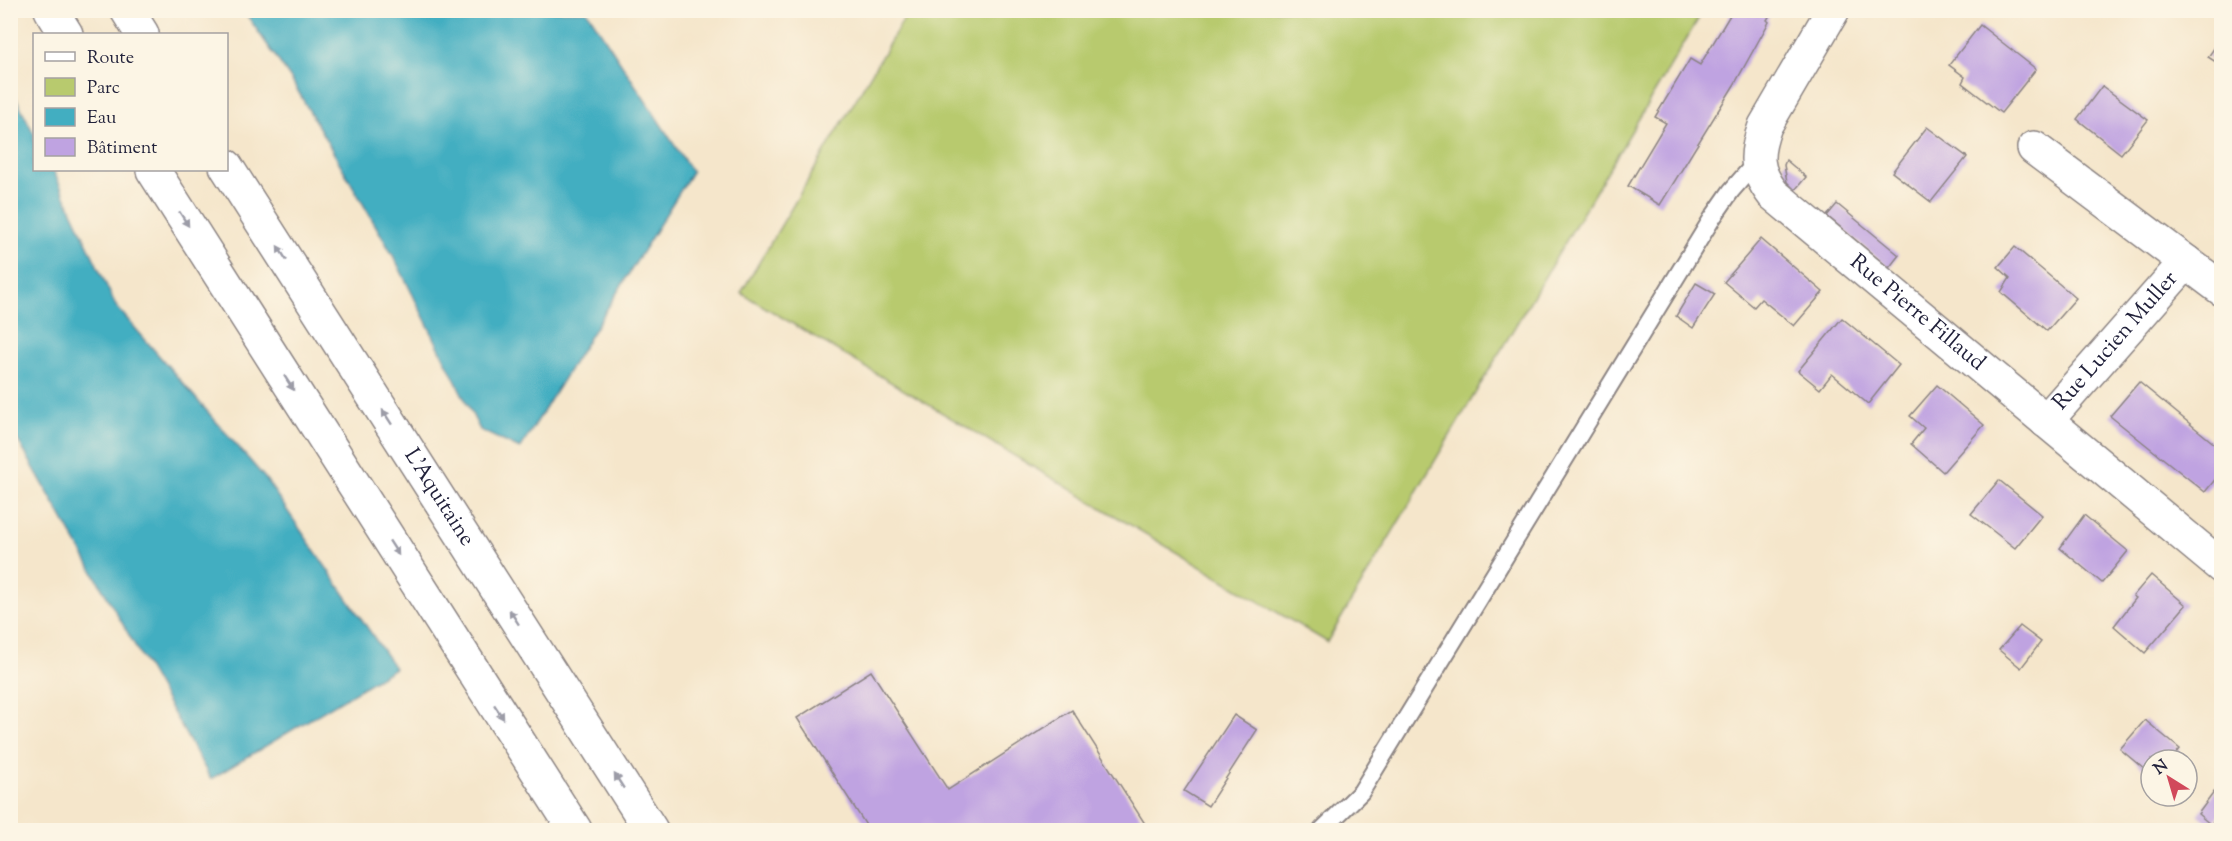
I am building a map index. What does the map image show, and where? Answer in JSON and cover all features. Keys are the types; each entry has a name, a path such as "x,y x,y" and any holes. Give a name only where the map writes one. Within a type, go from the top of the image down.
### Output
{"main road":[{"path":"51,10 65,33"},
{"path":"127,10 141,33"},
{"path":"1757,161 1758,146 1765,126 1833,10"},
{"name":"Rue Lucien Muller","path":"2034,148 2222,289"},
{"name":"Rue Pierre Fillaud","path":"1757,161 1762,179 1773,194 2222,567"},
{"name":"L'Aquitaine","path":"228,169 651,831"},
{"path":"154,171 575,831"},
{"name":"Rue Lucien Muller","path":"2046,421 2186,262"}],"lane":[{"path":"1322,831 1361,792 1713,218 1731,191 1757,161"}],"green space":[{"path":"909,10 1703,11 1327,642 741,293"}],"water":[{"path":"244,11 587,11 692,172 520,449 480,430 395,259 291,79"},
{"path":"11,88 33,132 33,171 53,171 116,306 265,478 395,668 211,779 11,428"}],"building":[{"path":"1733,10 1773,10 1767,20 1769,22 1734,85 1660,205 1628,186 1666,123 1655,117 1690,59 1700,65"},
{"path":"1980,25 2036,69 2001,113 1962,83 1965,77 1949,65"},
{"path":"2217,44 2222,47 2222,66 2208,57"},
{"path":"2102,86 2148,120 2121,154 2077,119"},
{"path":"1927,127 1967,157 1931,202 1892,172"},
{"path":"1786,160 1806,177 1795,190 1787,182 1784,165"},
{"path":"1837,204 1899,255 1889,268 1827,216"},
{"path":"1761,239 1823,292 1794,326 1761,299 1754,307 1724,282"},
{"path":"2015,247 2076,298 2047,331 2001,292 2010,278 1998,267"},
{"path":"1696,283 1715,294 1693,328 1676,316"},
{"path":"1842,318 1899,365 1868,404 1832,374 1820,389 1798,371"},
{"path":"2139,382 2222,450 2222,471 2205,492 2110,416"},
{"path":"1937,385 1984,425 1943,472 1911,444 1924,428 1910,416"},
{"path":"1999,480 2042,515 2015,548 1971,514"},
{"path":"2084,515 2128,551 2102,583 2060,548"},
{"path":"2151,575 2186,605 2145,653 2114,626 2136,598 2133,596"},
{"path":"2020,626 2041,642 2021,668 1999,650"},
{"path":"871,671 948,790 1072,710 1149,830 869,830 797,718"},
{"path":"1234,715 1257,730 1208,806 1184,791"},
{"path":"2145,720 2179,748 2139,748 2139,765 2120,749"},
{"path":"2220,784 2222,812 2211,825 2198,814"}]}
